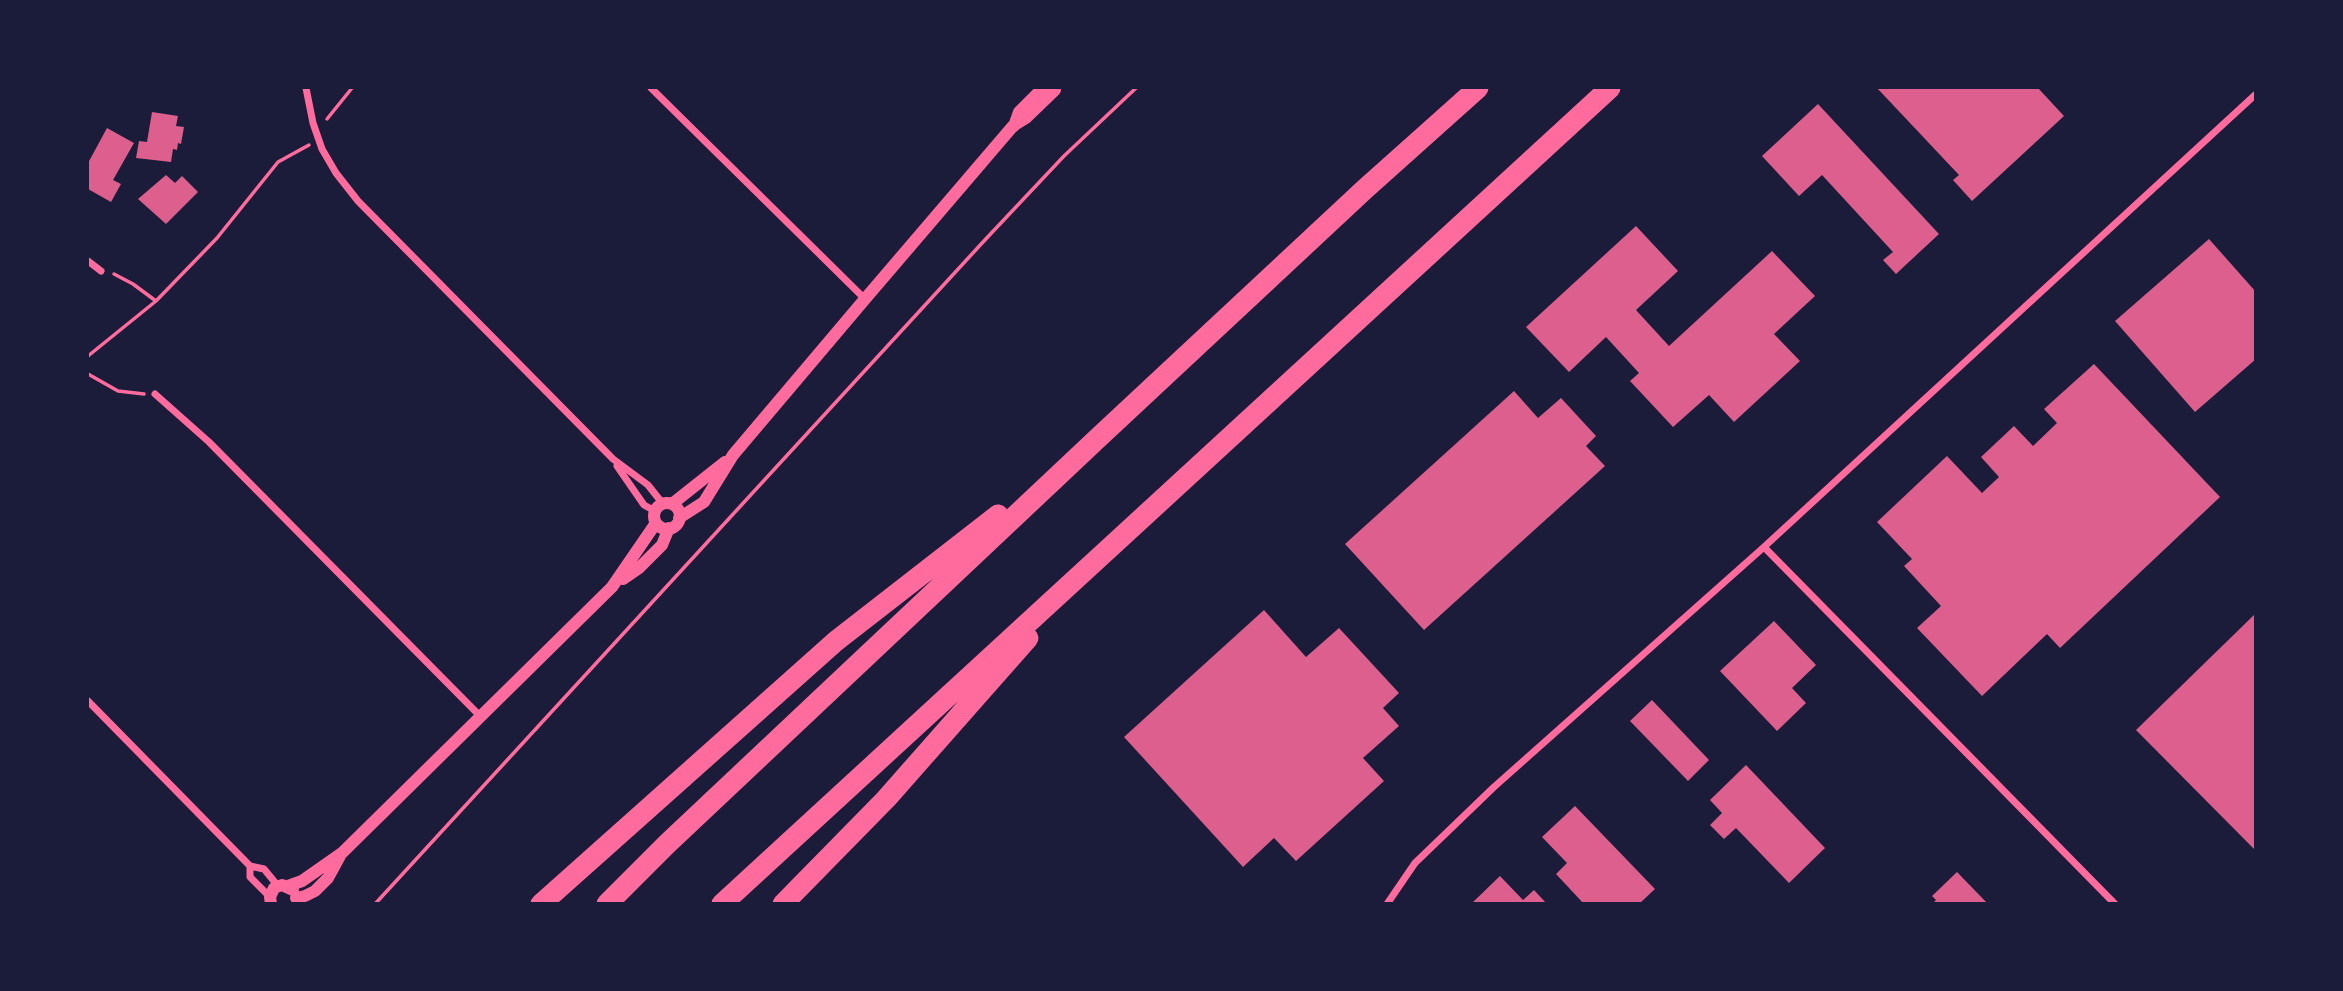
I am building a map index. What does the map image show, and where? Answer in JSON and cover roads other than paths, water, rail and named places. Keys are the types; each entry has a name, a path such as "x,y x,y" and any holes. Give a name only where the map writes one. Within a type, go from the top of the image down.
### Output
{"highway":[{"path":"607,904 1098,438 1365,188 1478,88"},
{"path":"722,904 1609,88"},
{"path":"541,904 836,641 1098,438"},
{"path":"783,904 886,799 1104,553"}],"street":[{"path":"306,88 316,136 336,173 358,201 612,459 648,485 662,511 662,528 676,525 678,510 662,511 644,505 612,459"},
{"path":"651,88 865,299"},
{"path":"679,518 704,502 733,455 1013,126 1026,118 1051,88"},
{"path":"1387,904 1415,863 1494,787 1764,547 2256,94"},
{"path":"88,261 102,271"},
{"path":"155,394 209,442 480,716"},
{"path":"612,587 662,511 733,455"},
{"path":"271,900 272,891 302,881 342,853 612,587 647,560 662,545 669,528"},
{"path":"1764,547 2115,904"},
{"path":"88,701 250,866 264,869 283,886 293,889 295,901 315,891 328,878 342,853"},
{"path":"250,866 250,877 271,900"}]}
